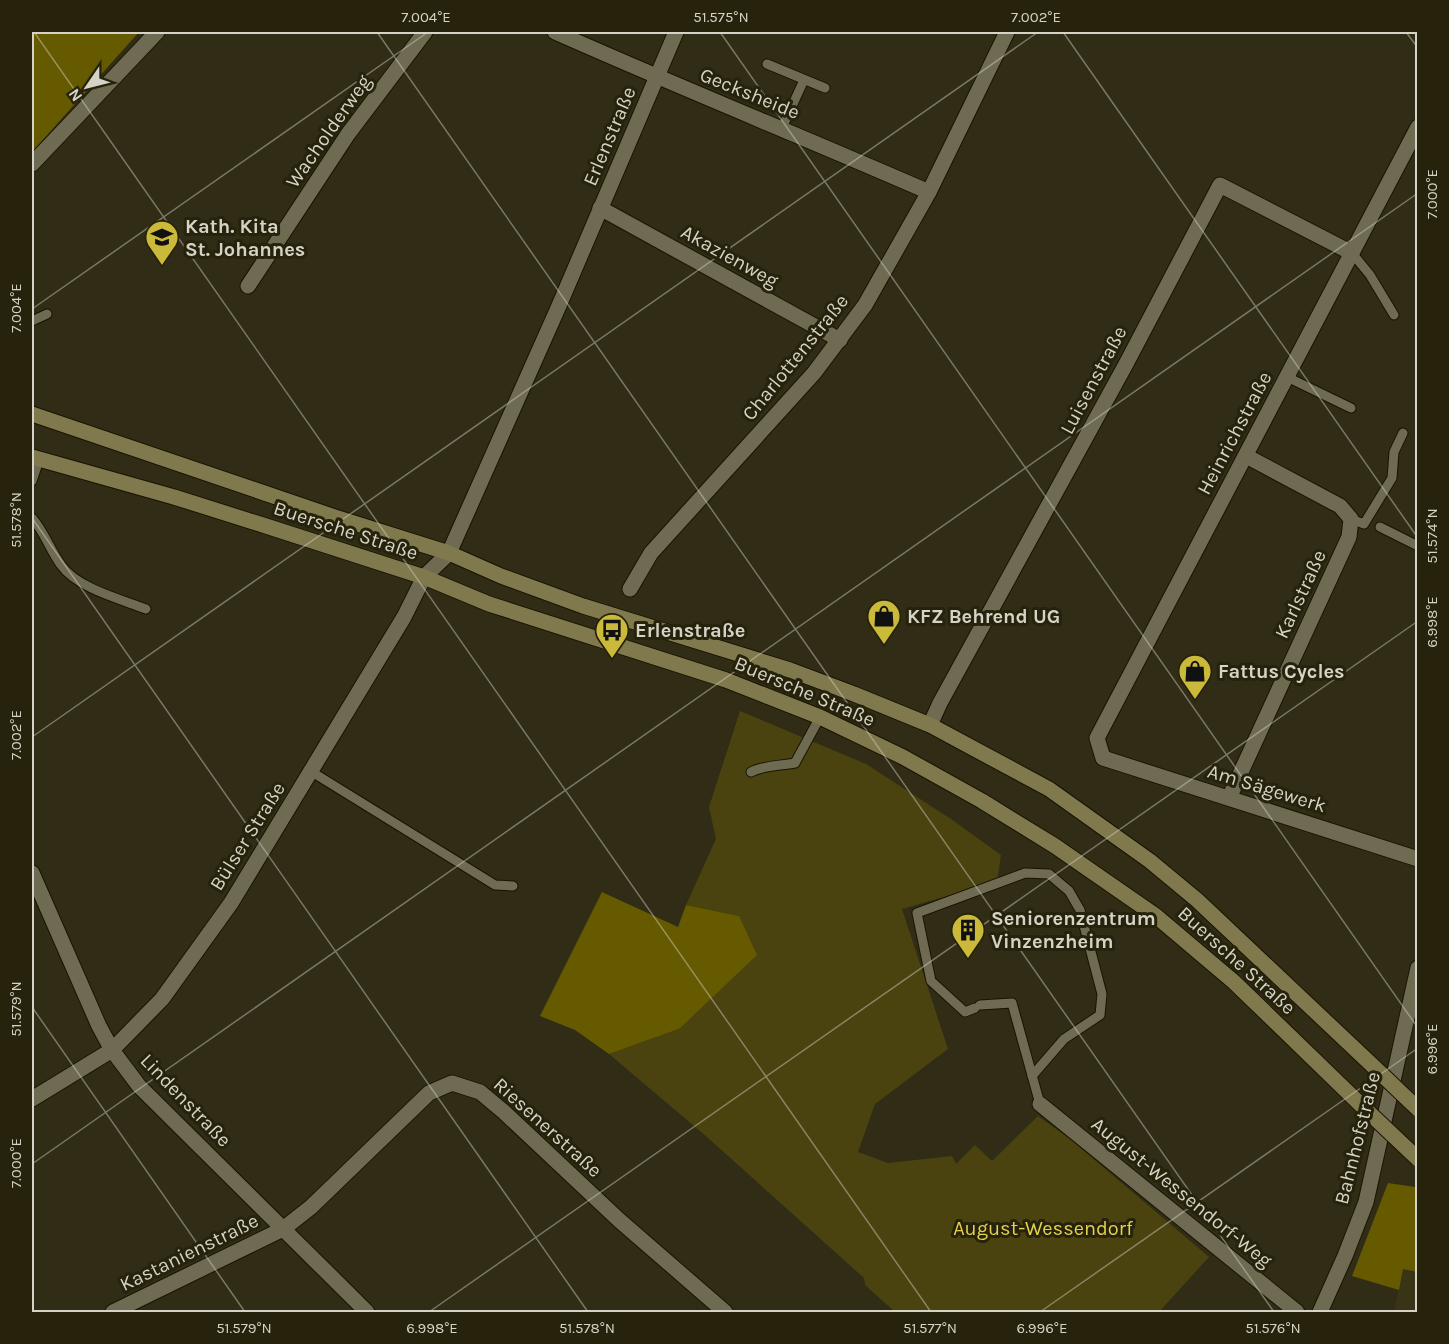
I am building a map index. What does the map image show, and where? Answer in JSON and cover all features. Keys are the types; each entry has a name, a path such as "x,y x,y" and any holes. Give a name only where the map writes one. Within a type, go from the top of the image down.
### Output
{"main road":[{"name":"Buersche Straße","path":"32,414 335,517 449,553 501,576 583,606 790,670 930,725 1049,789 1150,861 1197,900 1418,1109"},
{"name":"Buersche Straße","path":"35,458 174,496 423,577 489,604 726,680 820,717 903,757 982,801 1055,846 1164,924 1234,982 1418,1159"}],"street":[{"path":"32,164 157,32"},
{"name":"Wacholderweg","path":"248,286 348,134 425,32"},
{"name":"Gecksheide","path":"555,32 930,192"},
{"name":"Erlenstraße","path":"449,553 676,32"},
{"name":"Charlottenstraße","path":"630,589 651,553 786,405 840,340 887,269 930,192 1006,32"},
{"name":"Heinrichstraße","path":"1103,758 1096,738 1418,127"},
{"name":"Luisenstraße","path":"930,725 1126,364 1220,185 1352,253"},
{"name":"Akazienweg","path":"600,207 840,340"},
{"path":"1246,456 1341,506 1351,519"},
{"name":"Karlstraße","path":"1229,798 1349,537 1351,519"},
{"name":"Bülser Straße","path":"32,1099 112,1050 169,989 231,903 312,772 404,617 423,577 449,553"},
{"name":"Am Sägewerk","path":"1103,758 1418,859"},
{"name":"Lindenstraße","path":"32,875 99,1026 112,1050 139,1086 367,1312"},
{"name":"Bahnhofstraße","path":"1320,1312 1366,1202 1418,968"},
{"name":"Riesenerstraße","path":"283,1229 311,1207 429,1093 452,1083 480,1092 496,1105 620,1220 725,1312"},
{"name":"August-Wessendorf-Weg","path":"1040,1104 1298,1312"},
{"name":"Kastanienstraße","path":"113,1312 283,1229"}],"lane":[{"path":"766,64 825,88"},
{"path":"782,128 804,80"},
{"path":"1352,253 1370,275 1394,315"},
{"path":"32,321 47,314"},
{"path":"1287,377 1351,408"},
{"path":"1351,519 1364,524 1392,478 1394,452 1403,433"},
{"path":"32,482 35,458"},
{"path":"32,518 61,566 76,581 146,609"},
{"path":"1380,527 1416,542"},
{"path":"751,772 760,767 778,767 795,763 820,717"},
{"path":"312,772 495,885 513,886"},
{"path":"1032,1076 1064,1039 1100,1015 1102,994 1080,910 1069,891 1049,874 1026,873 917,913 931,981 965,1012 978,1007 1012,1003 1032,1076 1040,1104"}],"shaded area":[{"path":"32,32 139,32 32,152"},
{"path":"602,892 678,927 686,905 739,916 757,955 679,1029 609,1054 575,1030 540,1016"},
{"path":"1388,1183 1417,1189 1417,1272 1403,1269 1399,1290 1352,1276"},
{"path":"1403,1269 1417,1272 1417,1312 1394,1312"}],"green space":[{"name":"August-Wessendorf","path":"740,711 866,764 951,819 1001,855 997,882 902,909 948,1049 875,1104 858,1152 888,1163 952,1156 956,1164 975,1145 992,1161 1038,1116 1070,1139 1209,1257 1159,1312 895,1312 865,1285 864,1278 707,1137 609,1054 679,1029 739,916 686,905 716,839 709,807"}],"place":[{"name":"Kath. Kita St. Johannes","path":"162,266"},
{"name":"KFZ Behrend UG","path":"884,645"},
{"name":"Erlenstraße","path":"612,659"},
{"name":"Fattus Cycles","path":"1195,700"},
{"name":"Seniorenzentrum Vinzenzheim","path":"968,959"}]}
